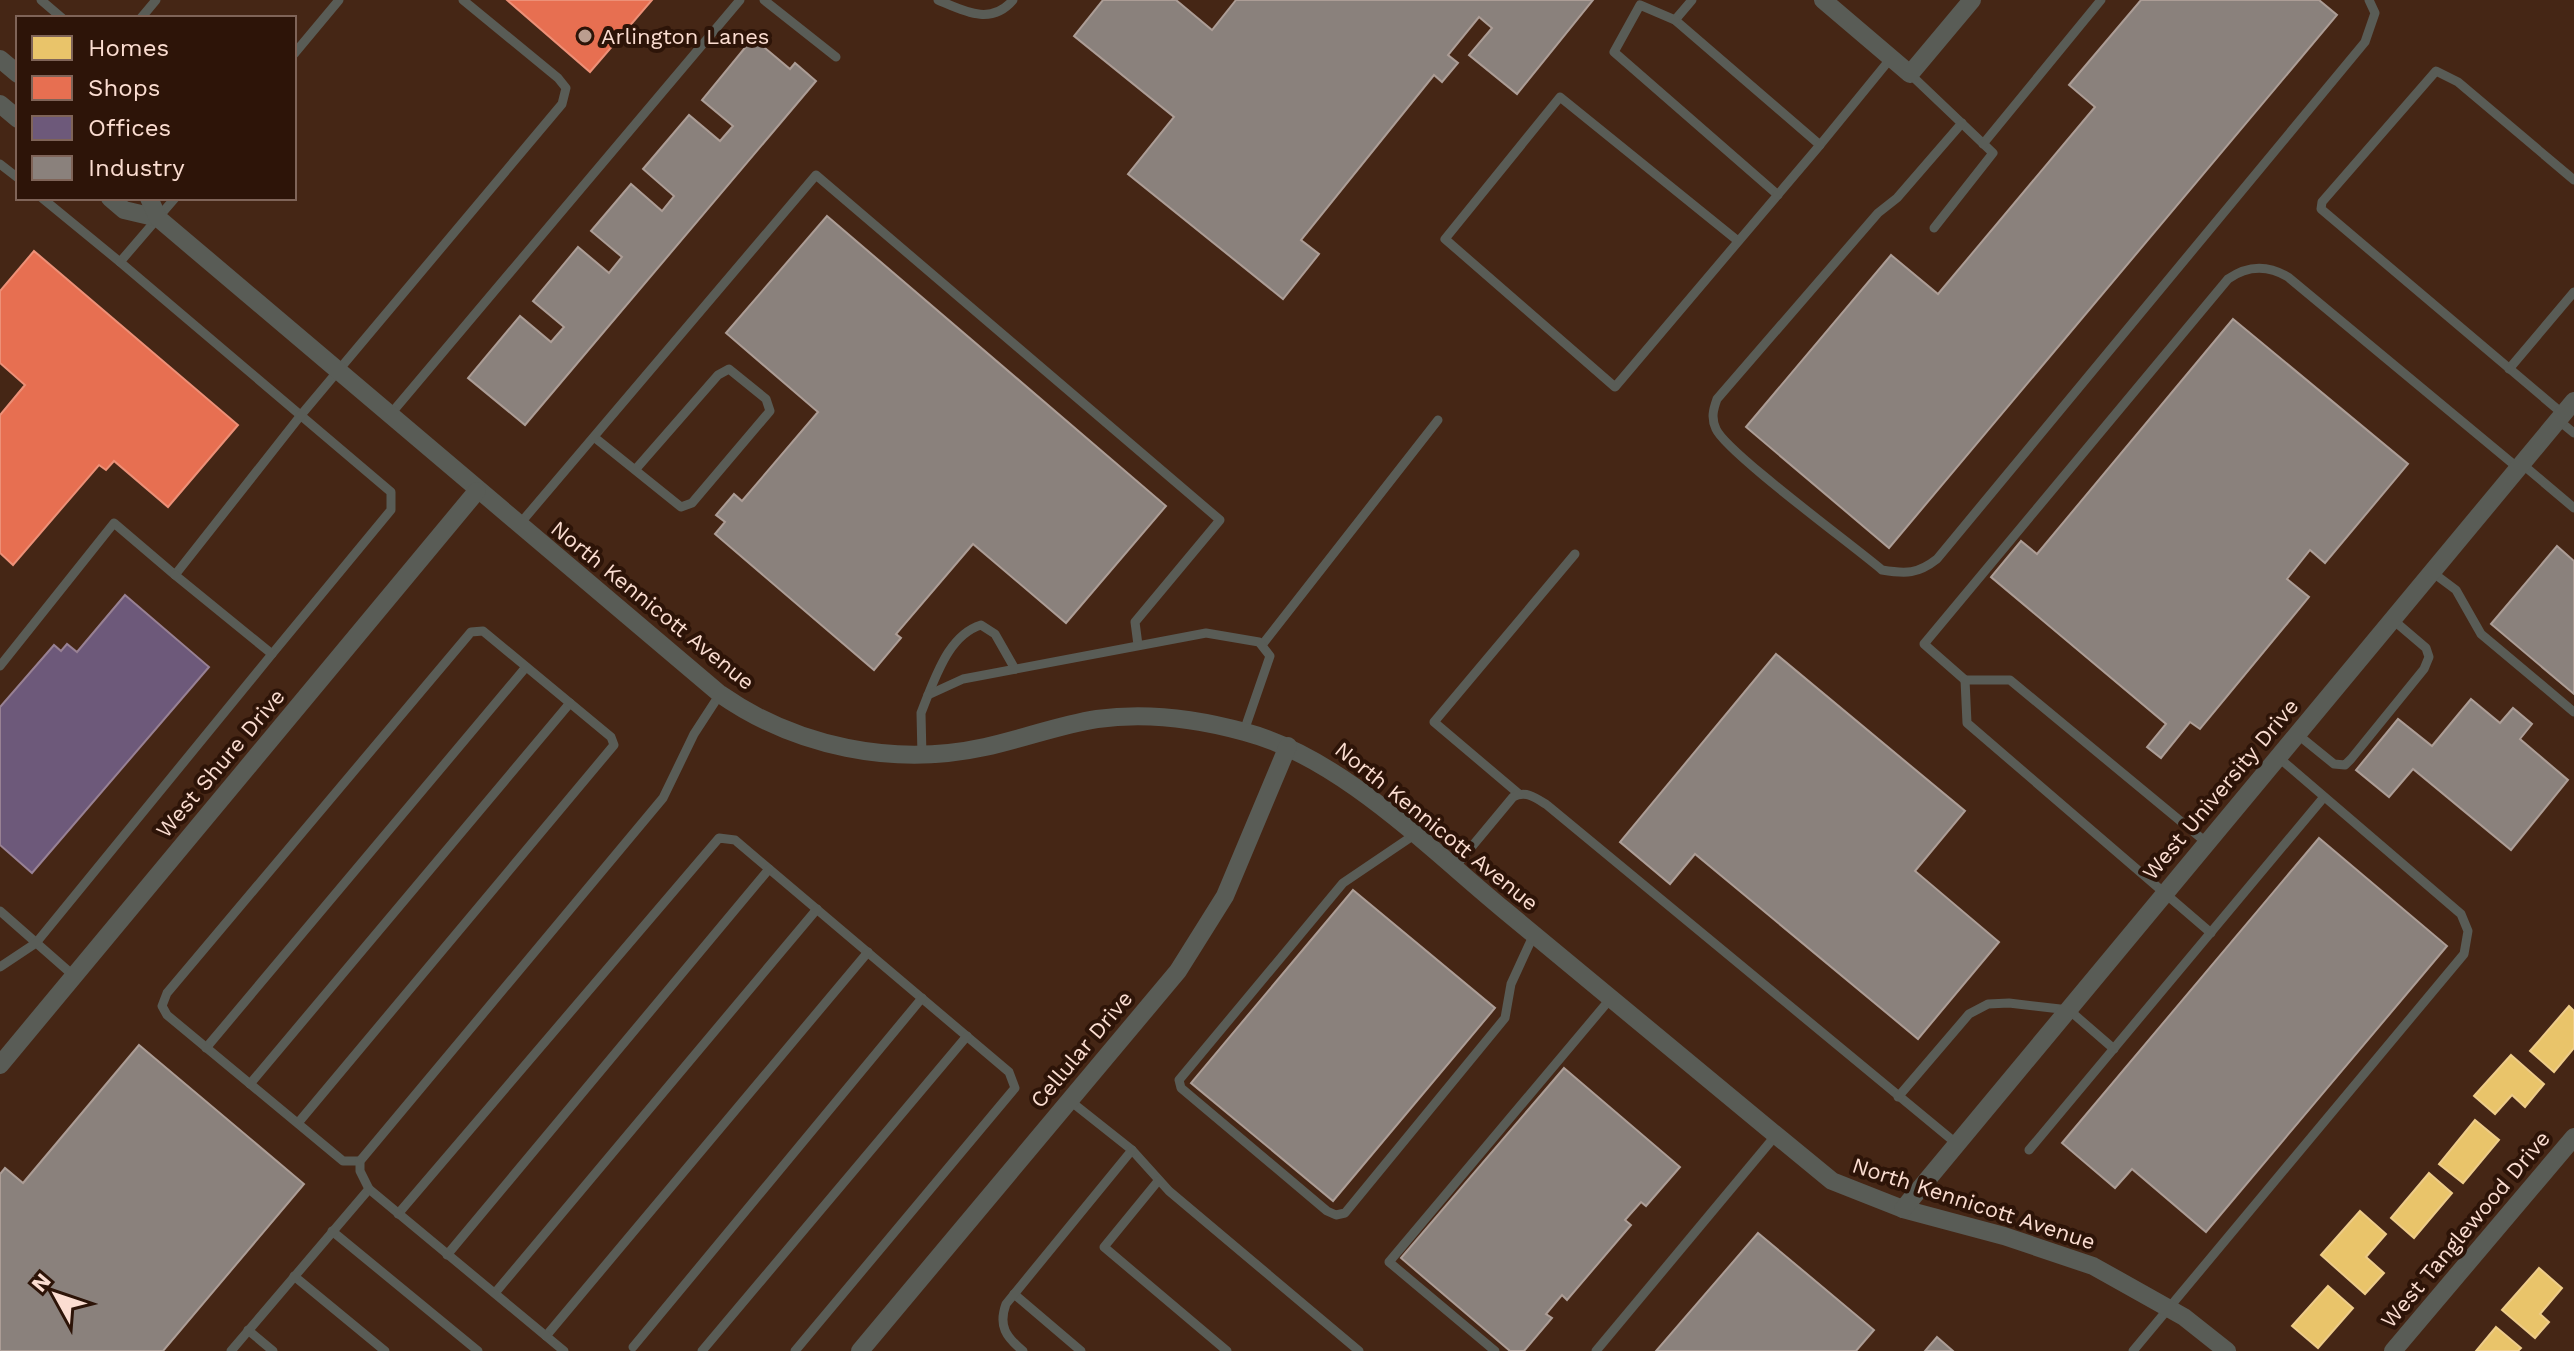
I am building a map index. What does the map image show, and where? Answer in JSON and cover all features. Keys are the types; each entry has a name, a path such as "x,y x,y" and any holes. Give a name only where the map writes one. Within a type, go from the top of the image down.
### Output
{"street":[{"path":"1823,0 1910,74 1972,0"},
{"path":"0,59 16,72"},
{"path":"0,104 16,117"},
{"name":"North Kennicott Avenue","path":"112,200 124,210 158,218"},
{"name":"North Kennicott Avenue","path":"150,200 158,218 338,373 720,694 750,714 811,738 860,751 922,756 984,747 1107,718 1171,718 1244,731 1288,746 1331,771 1414,835 1832,1181 1903,1209 2004,1236 2093,1266 2168,1308 2227,1351"},
{"name":"West University Drive","path":"1903,1209 2565,411"},
{"name":"West Shure Drive","path":"0,1065 477,491"},
{"name":"Cellular Drive","path":"860,1351 1178,971 1214,919 1288,746"},
{"name":"West Tanglewood Drive","path":"2393,1351 2574,1137"}],"lane":[{"path":"41,0 60,16"},
{"path":"143,16 156,0"},
{"path":"296,52 339,0"},
{"path":"175,575 301,415 567,96 558,78 463,0"},
{"path":"389,416 740,0"},
{"path":"764,0 836,57"},
{"path":"938,0 985,15 1002,12 1013,0"},
{"path":"1675,20 1692,0"},
{"path":"1983,144 2101,0"},
{"path":"1962,123 1897,198 1878,213 1727,387 1717,399 1712,415 1716,431 1745,457 1882,570 1900,573 1919,573 1937,559 2365,42 2375,13 2369,0"},
{"path":"1778,195 1614,52 1640,5 1675,20 1820,145"},
{"path":"1738,241 1560,97 1445,239 1615,387 1820,145 1891,58"},
{"path":"2574,180 2458,82 2436,71 2322,202 2321,209 2326,218 2509,369 2565,411 2574,433"},
{"path":"1910,74 1993,153 1934,228"},
{"path":"0,164 16,176"},
{"path":"518,526 816,175 1220,520 1135,622 1138,645"},
{"path":"0,967 36,943 391,510 393,499 391,492 44,200"},
{"path":"120,262 173,200"},
{"path":"2207,843 2010,680 1965,680 1924,644 2228,279 2256,267 2274,269 2288,277 2574,508"},
{"path":"2509,369 2574,292"},
{"path":"594,437 635,470 681,507 692,503 770,411 766,399 729,369 718,375 635,470"},
{"path":"1262,645 1438,420"},
{"path":"0,666 114,523 272,654"},
{"path":"1575,554 1434,722 1519,794 1530,795 1547,805 1957,1144"},
{"path":"2432,572 2456,590 2481,634 2574,712"},
{"path":"2297,734 2334,764 2345,765 2351,759 2424,669 2429,657 2426,648 2392,619"},
{"path":"922,756 921,713 941,663 966,630 981,625 995,634 1015,669"},
{"path":"298,1123 614,745 611,737 483,631 471,632 167,993 162,1006 167,1015 343,1161 360,1161"},
{"path":"928,695 963,679 1206,633 1259,642 1270,656 1244,731"},
{"path":"206,1048 526,667"},
{"path":"1965,680 1967,723 2211,933"},
{"path":"564,1351 369,1189 360,1171 360,1161 663,798 694,734 720,694"},
{"path":"250,1084 570,703"},
{"path":"2133,1351 2464,954 2468,931 2461,914 2278,757"},
{"path":"1454,868 1519,794"},
{"path":"2029,1150 2324,797"},
{"path":"1414,835 1343,883 1179,1080 1181,1088 1327,1211 1336,1215 1345,1213 1505,1018 1511,984 1534,934"},
{"path":"398,1214 719,838 735,840 1009,1072 1015,1088 795,1351"},
{"path":"447,1255 769,869"},
{"path":"495,1293 817,909"},
{"path":"0,911 74,976"},
{"path":"546,1336 868,952"},
{"path":"633,1350 922,998"},
{"path":"1495,1351 1389,1262 1611,998"},
{"path":"1898,1097 1969,1014 1988,1004 2009,1003 2069,1010 2114,1049"},
{"path":"702,1351 967,1036"},
{"path":"1069,1100 1132,1150 1158,1181 1359,1351"},
{"path":"1596,1351 1776,1135"},
{"path":"1023,1351 1008,1338 1001,1317 1014,1294 1132,1150"},
{"path":"1158,1181 1104,1247 1227,1351"},
{"path":"231,1351 369,1189"},
{"path":"332,1231 478,1351"},
{"path":"294,1276 385,1351"},
{"path":"1014,1294 1081,1351"},
{"path":"248,1330 273,1351"}],"building: Homes":[{"path":"2569,1006 2574,1011 2574,1048 2554,1072 2530,1051"},
{"path":"2511,1055 2544,1084 2525,1107 2512,1095 2495,1114 2474,1096"},
{"path":"2475,1120 2499,1140 2463,1183 2439,1164"},
{"path":"2429,1173 2452,1193 2414,1238 2391,1218"},
{"path":"2360,1211 2386,1234 2366,1257 2384,1273 2365,1294 2321,1255"},
{"path":"2539,1268 2562,1288 2540,1314 2549,1322 2535,1338 2502,1310"},
{"path":"2328,1286 2353,1308 2318,1348 2292,1326"},
{"path":"2496,1327 2521,1348 2518,1351 2476,1351"}],"building: Shops":[{"name":"Arlington Lanes","path":"507,0 652,0 590,72"},
{"path":"34,251 238,425 168,507 114,461 106,470 99,465 13,565 0,553 0,415 25,385 0,363 0,291"}],"building: Offices":[{"path":"125,595 209,667 32,873 0,845 0,707 54,645 61,651 67,644 77,652"}],"building: Industry":[{"path":"1103,0 1176,0 1212,30 1236,0 1593,0 1517,94 1469,55 1492,28 1479,17 1448,55 1458,63 1442,82 1434,75 1301,240 1319,254 1283,299 1128,174 1174,117 1074,36"},
{"path":"2141,0 2319,0 2337,15 1889,548 1746,427 1891,255 1938,294 2095,107 2069,85"},
{"path":"753,38 790,69 795,63 816,81 525,425 468,378 520,316 551,342 564,327 533,301 578,247 609,273 622,257 591,231 631,184 662,211 674,196 643,169 689,115 720,141 733,126 702,100"},
{"path":"827,216 1166,506 1066,623 973,544 896,634 901,638 874,670 715,534 725,522 716,515 734,494 742,501 818,412 726,333"},
{"path":"2233,319 2408,464 2325,563 2310,550 2287,579 2309,597 2200,729 2190,722 2161,758 2147,747 2166,724 1991,577 2021,541 2037,554"},
{"path":"2557,546 2574,561 2574,694 2491,624"},
{"path":"1776,654 1965,811 1915,871 1999,942 1918,1039 1695,854 1670,884 1620,842"},
{"path":"2471,699 2500,723 2513,708 2532,724 2520,739 2568,780 2511,850 2413,769 2389,797 2356,770 2398,719 2432,746"},
{"path":"2319,838 2447,946 2206,1232 2132,1169 2115,1188 2062,1143"},
{"path":"1353,890 1495,1008 1333,1201 1191,1083"},
{"path":"139,1045 304,1184 163,1351 0,1351 0,1174 5,1168 23,1183"},
{"path":"1564,1068 1680,1167 1646,1206 1641,1202 1625,1220 1631,1225 1567,1300 1562,1295 1546,1314 1552,1318 1524,1351 1510,1351 1401,1258"},
{"path":"1758,1233 1874,1330 1856,1351 1656,1351"},
{"path":"1937,1337 1953,1351 1925,1351"}],"place":[{"name":"Arlington Lanes","path":"585,36"}]}
